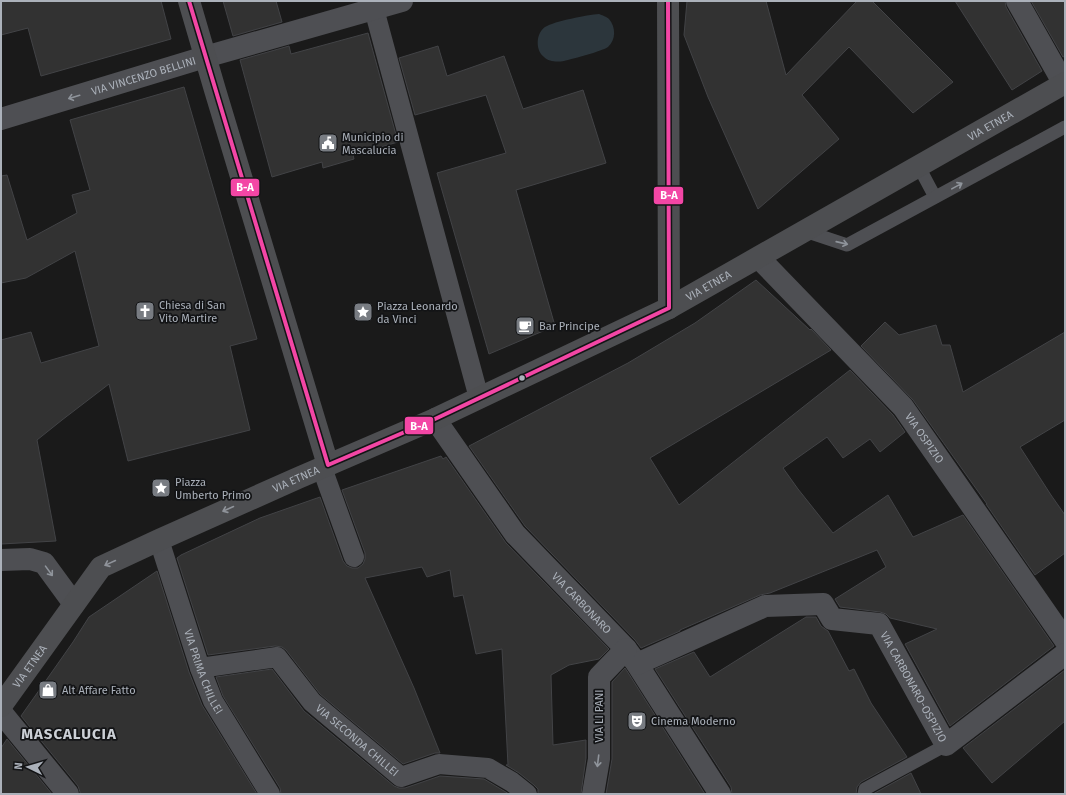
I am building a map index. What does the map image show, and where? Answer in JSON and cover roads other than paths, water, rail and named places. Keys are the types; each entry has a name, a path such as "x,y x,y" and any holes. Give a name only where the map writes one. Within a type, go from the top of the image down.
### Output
{"main road":[{"path":"189,1 325,467"},
{"path":"668,1 670,308"},
{"name":"VIA ETNEA","path":"1,706 101,567 435,419 670,308 1065,83"}],"street":[{"name":"VIA VINCENZO BELLINI","path":"1,119 205,57 402,1"},
{"path":"1017,1 1065,83"},
{"path":"374,9 479,398"},
{"name":"VIA OSPIZIO","path":"759,258 903,407 1065,640"},
{"name":"VIA CARBONARO","path":"435,419 515,534 631,656 720,794"},
{"path":"325,467 354,557"},
{"name":"VIA PRIMA CHILLEI","path":"160,540 200,668 213,701 270,794"},
{"path":"1,560 30,559 44,563 74,604"},
{"name":"VIA CARBONARO-OSPIZIO","path":"631,656 765,606 823,604 832,619 879,624 946,745 1065,654"},
{"name":"VIA LI PANI","path":"593,794 599,759 599,677 631,656"},
{"name":"VIA SECONDA CHILLEI","path":"200,668 277,657 312,702 401,777 439,764 488,768 512,782 527,794"},
{"path":"1,712 68,794"}],"lane":[{"path":"805,231 847,245 1065,127"},
{"path":"919,167 935,198"},
{"path":"864,794 865,789 946,745"}],"place":[{"name":"Municipio di Mascalucia","path":"328,143"},
{"name":"Chiesa di San Vito Martire","path":"145,311"},
{"name":"Piazza Leonardo da Vinci","path":"363,312"},
{"name":"Bar Principe","path":"525,326"},
{"name":"Piazza Umberto Primo","path":"161,488"},
{"name":"Alt Affare Fatto","path":"48,690"},
{"name":"Cinema Moderno","path":"637,721"}],"district":[{"name":"MASCALUCIA","path":"69,734"}]}
